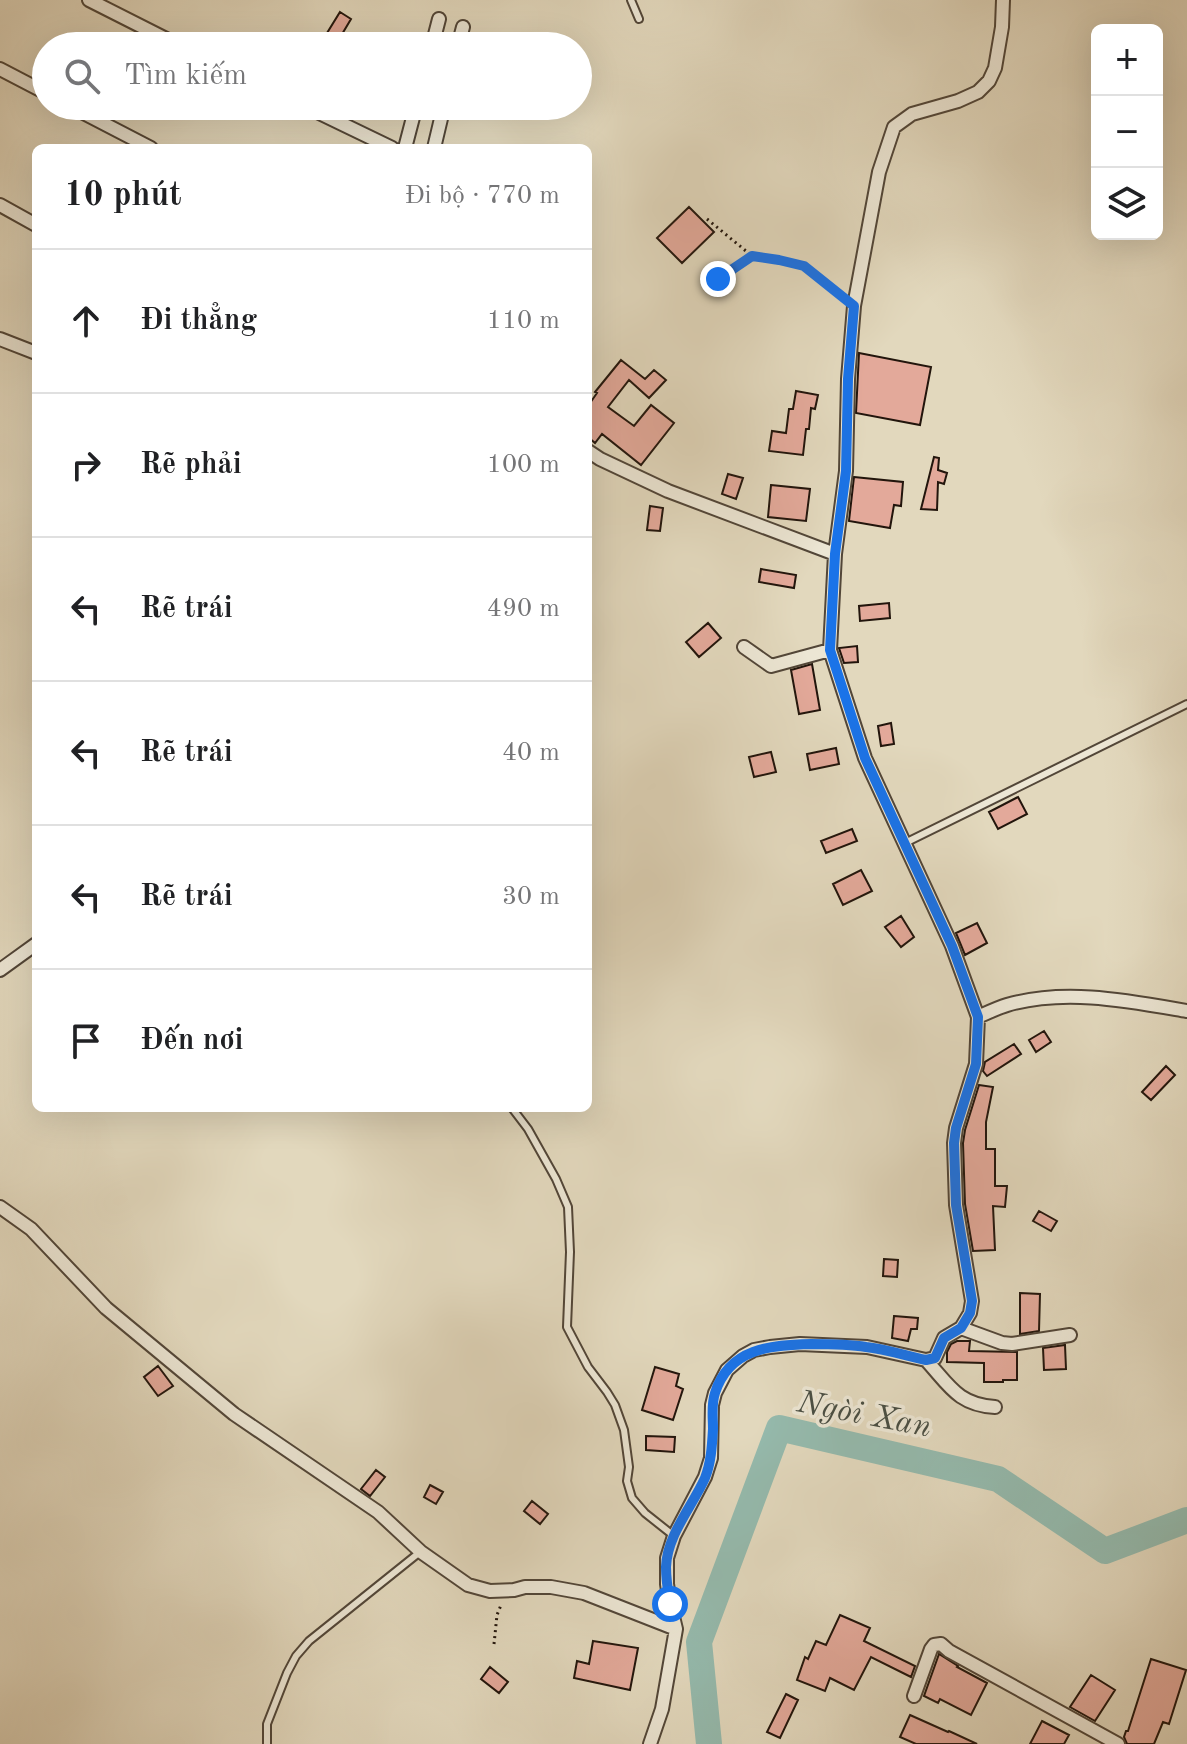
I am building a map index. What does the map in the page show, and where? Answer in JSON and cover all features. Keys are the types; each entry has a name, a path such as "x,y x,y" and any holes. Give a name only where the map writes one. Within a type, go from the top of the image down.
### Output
{"street":[{"path":"89,0 152,32"},
{"path":"650,1744 662,1709 676,1629 666,1567 674,1536 705,1477 711,1458 712,1405 727,1370 754,1350 770,1347 823,1344 867,1347 926,1360 935,1358 944,1338 961,1328 970,1313 972,1301 956,1205 954,1143 976,1064 978,1017 952,946 865,758 830,650 835,554 846,471 848,379 854,306 879,172 894,127 912,114 978,92 989,81 998,55 1003,0"},
{"path":"436,32 439,19"},
{"path":"462,32 463,27"},
{"path":"0,69 32,86"},
{"path":"97,120 143,144"},
{"path":"334,120 384,144"},
{"path":"406,144 412,120"},
{"path":"435,144 441,120"},
{"path":"0,205 32,223"},
{"path":"0,339 32,351"},
{"path":"592,454 668,491 835,554"},
{"path":"744,647 771,666 830,650"},
{"path":"0,970 32,947"},
{"path":"978,1017 1006,1005 1041,998 1119,1000 1187,1011"},
{"path":"0,1207 31,1229 106,1308 234,1414 378,1512 421,1552 468,1585 490,1591 551,1587 584,1593 676,1629"},
{"path":"961,1328 1012,1344 1070,1335"},
{"path":"926,1360 960,1397 978,1406 995,1407"},
{"path":"914,1696 931,1649 941,1644 1118,1744"}],"lane":[{"path":"631,0 639,19"},
{"path":"905,843 1187,704"},
{"path":"515,1112 556,1179 568,1207 567,1327 620,1418 629,1467 627,1481 632,1498 645,1513 674,1536"},
{"path":"267,1744 267,1724 296,1656 309,1641 421,1552"}],"path":[{"path":"707,219 752,256 804,266 854,306"},
{"path":"718,279 752,256"},
{"path":"494,1644 497,1615 514,1590"}],"building":[{"path":"340,12 351,19 343,32 328,32"},
{"path":"689,207 714,232 682,263 657,238"},
{"path":"859,353 931,367 920,425 856,413"},
{"path":"621,360 645,379 654,370 666,380 649,398 629,380 608,407 634,426 651,405 674,423 641,465 602,434 595,443 592,440 592,400"},
{"path":"796,391 818,395 815,409 811,408 803,455 769,451 772,431 786,433 789,409 793,409"},
{"path":"934,457 939,458 938,470 947,473 944,484 938,482 937,510 921,509"},
{"path":"728,474 743,478 736,499 722,494"},
{"path":"854,477 903,482 901,506 894,505 890,528 849,521"},
{"path":"771,485 810,489 806,521 768,517"},
{"path":"650,506 663,508 660,531 647,530"},
{"path":"761,569 796,575 794,588 759,582"},
{"path":"889,603 890,618 860,621 859,606"},
{"path":"708,623 721,638 699,657 686,642"},
{"path":"857,646 858,662 844,663 839,648"},
{"path":"812,664 820,710 799,714 791,670"},
{"path":"891,723 894,744 881,746 878,726"},
{"path":"836,748 839,764 810,770 807,754"},
{"path":"771,752 776,772 754,777 749,757"},
{"path":"1018,797 1027,814 998,829 989,812"},
{"path":"852,829 857,841 826,853 821,841"},
{"path":"861,870 872,891 843,905 833,884"},
{"path":"901,916 914,937 901,947 885,927"},
{"path":"977,923 987,943 965,955 956,933"},
{"path":"1044,1031 1051,1042 1036,1052 1029,1040"},
{"path":"1014,1044 1021,1054 987,1076 983,1071 985,1062"},
{"path":"1166,1066 1175,1075 1151,1100 1142,1092"},
{"path":"979,1085 993,1087 986,1122 986,1149 995,1149 995,1186 1007,1186 1005,1207 993,1206 995,1250 973,1251 965,1204 963,1143"},
{"path":"1039,1211 1057,1221 1051,1231 1033,1221"},
{"path":"884,1259 898,1260 897,1277 883,1276"},
{"path":"1020,1293 1040,1294 1039,1331 1020,1334"},
{"path":"894,1316 918,1318 917,1329 911,1329 908,1341 892,1338"},
{"path":"970,1341 969,1351 1017,1352 1017,1380 984,1382 984,1363 947,1362 947,1352 951,1344"},
{"path":"1065,1345 1066,1369 1044,1370 1043,1348"},
{"path":"158,1366 173,1386 158,1396 144,1377"},
{"path":"655,1367 679,1374 676,1386 683,1389 673,1420 642,1410"},
{"path":"646,1436 675,1437 674,1452 646,1450"},
{"path":"376,1470 385,1477 370,1496 361,1489"},
{"path":"430,1485 443,1492 436,1504 424,1497"},
{"path":"532,1501 548,1514 540,1524 524,1511"},
{"path":"840,1615 870,1628 864,1641 915,1666 911,1677 871,1657 854,1690 830,1678 825,1691 797,1680 805,1657 808,1659 816,1641 826,1645"},
{"path":"593,1641 638,1648 630,1690 574,1678 577,1661 589,1664"},
{"path":"939,1654 987,1683 971,1715 940,1699 938,1703 924,1696"},
{"path":"1151,1659 1186,1670 1169,1724 1163,1722 1154,1744 1127,1744 1124,1737"},
{"path":"490,1667 508,1682 499,1693 481,1679"},
{"path":"1091,1675 1115,1690 1095,1721 1070,1707"},
{"path":"786,1694 798,1700 780,1738 767,1732"},
{"path":"910,1715 977,1744 916,1744 900,1737"},
{"path":"1042,1721 1069,1735 1064,1744 1030,1744"}],"waterway":[{"name":"Ngòi Xan","path":"709,1744 699,1642 779,1428 998,1479 1105,1551 1187,1520"}],"route":[{"path":"670,1604 667,1558 674,1536 705,1477 711,1458 715,1393 721,1378 734,1362 754,1350 800,1344 867,1347 926,1360 935,1358 944,1338 961,1328 970,1313 972,1301 956,1205 954,1143 976,1064 978,1017 952,946 865,758 830,650 835,554 846,471 848,379 854,306 804,266 779,260 752,256 718,279"}]}
